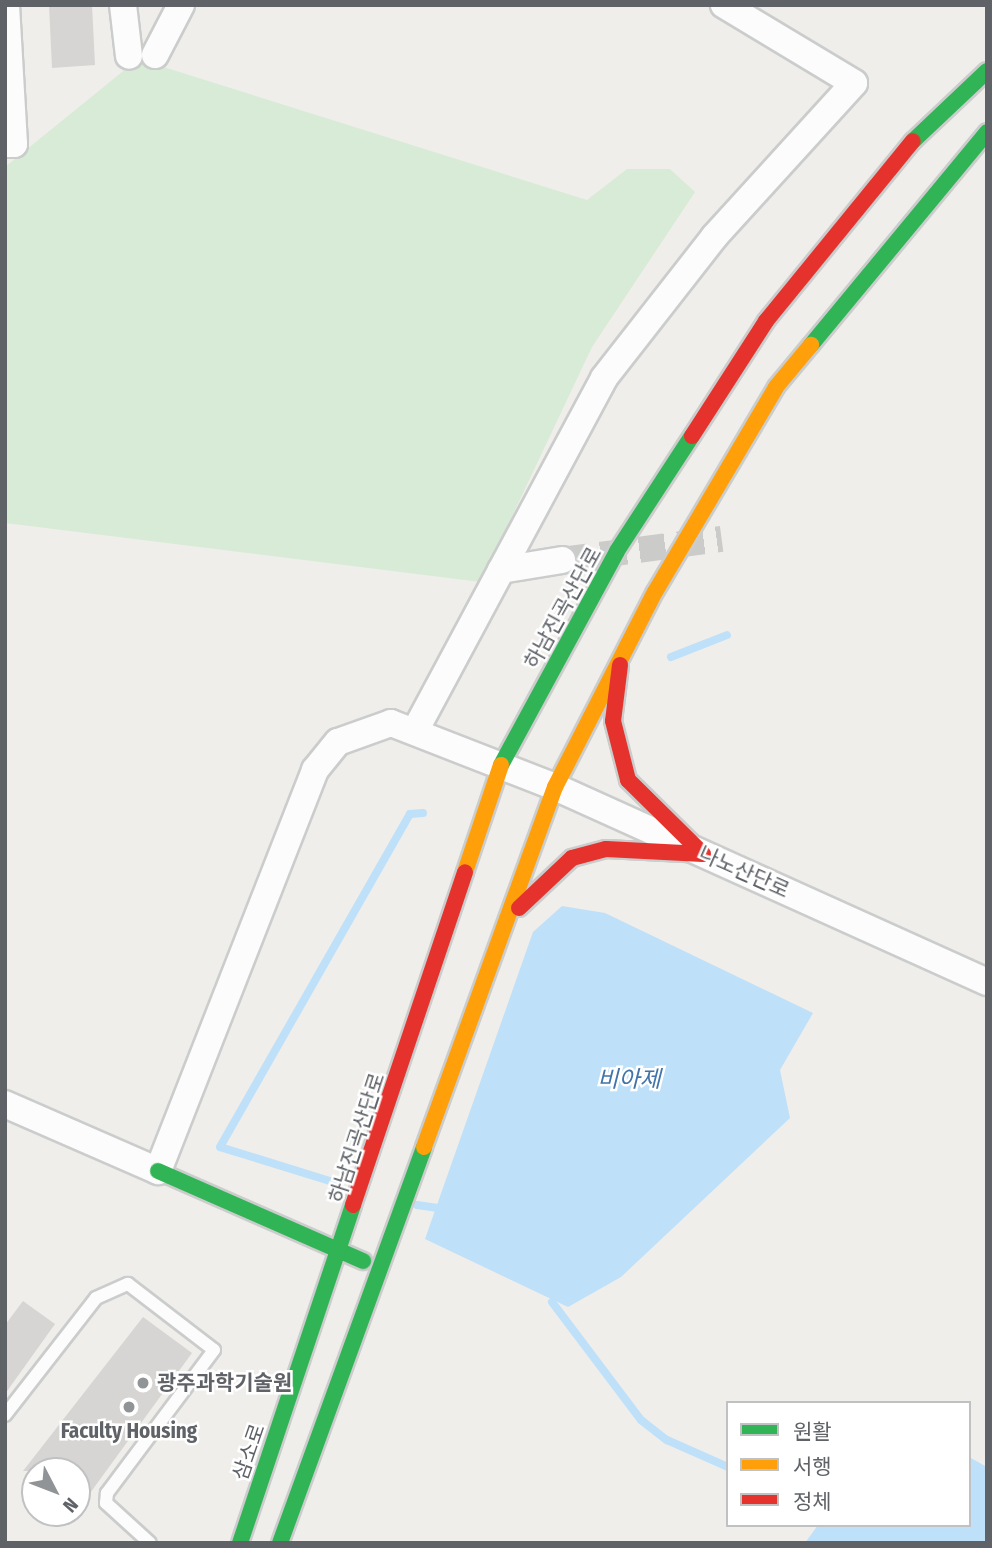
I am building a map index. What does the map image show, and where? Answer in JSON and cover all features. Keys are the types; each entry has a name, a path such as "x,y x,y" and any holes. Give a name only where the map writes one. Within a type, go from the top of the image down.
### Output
{"main road":[{"name":"하남진곡산단로","path":"340,1255 501,765 617,551 766,321 918,135 987,71"},
{"path":"279,1543 555,787 621,659 776,387 987,132"},
{"path":"621,659 613,721 628,780 703,854"},
{"path":"505,924 547,874 572,858 606,849 703,854"},
{"path":"158,1171 340,1255 381,1265"},
{"name":"삼소로","path":"240,1543 340,1255"}],"street":[{"path":"5,144 14,144 6,5"},
{"path":"122,5 129,56"},
{"path":"155,55 181,5"},
{"path":"416,729 604,378 714,237 853,83 724,5"},
{"path":"501,570 562,560"},
{"name":"나노산단로","path":"158,1171 315,770 338,743 366,728 391,723 416,729 555,787 987,982"},
{"path":"5,1104 158,1171"}],"lane":[{"path":"5,1415 96,1298 128,1284 214,1350 107,1493 106,1503 150,1543"}],"green space":[{"path":"138,59 587,200 627,169 670,169 695,192 592,347 481,582 5,523 5,167"}],"water":[{"name":"비아제","path":"562,906 605,913 813,1013 780,1070 790,1118 621,1277 568,1307 425,1239 533,932"},
{"path":"971,1458 987,1467 987,1543 805,1543 817,1527 971,1527"}],"building":[{"path":"49,5 92,5 95,65 52,68"},
{"name":"Faculty Housing","path":"23,1301 55,1324 5,1394 5,1325"},
{"name":"Faculty Housing","path":"143,1317 192,1353 91,1492 91,1457 34,1457"}],"waterway":[{"path":"671,657 727,635"},
{"path":"333,1182 220,1147 410,814 423,813"},
{"path":"417,1205 438,1208"},
{"path":"552,1302 641,1420 667,1440 726,1466"}],"tunnel":[{"path":"562,560 722,539"}],"traffic: fast":[{"path":"913,141 987,71"},
{"path":"811,345 987,132"},
{"path":"501,765 617,551 692,436"},
{"path":"280,1543 424,1147"},
{"path":"158,1171 363,1261"},
{"path":"240,1543 353,1205"}],"traffic: slow":[{"path":"555,787 655,592 776,387 811,345"},
{"path":"465,872 501,765"},
{"path":"424,1147 555,787"}],"traffic: jam":[{"path":"692,436 766,321 913,141"},
{"path":"620,665 613,721 628,780 703,854"},
{"path":"519,908 572,858 606,849 703,854"},
{"path":"353,1205 465,872"}],"place":[{"name":"광주과학기술원","path":"143,1383"},
{"name":"Faculty Housing","path":"129,1407"}]}
